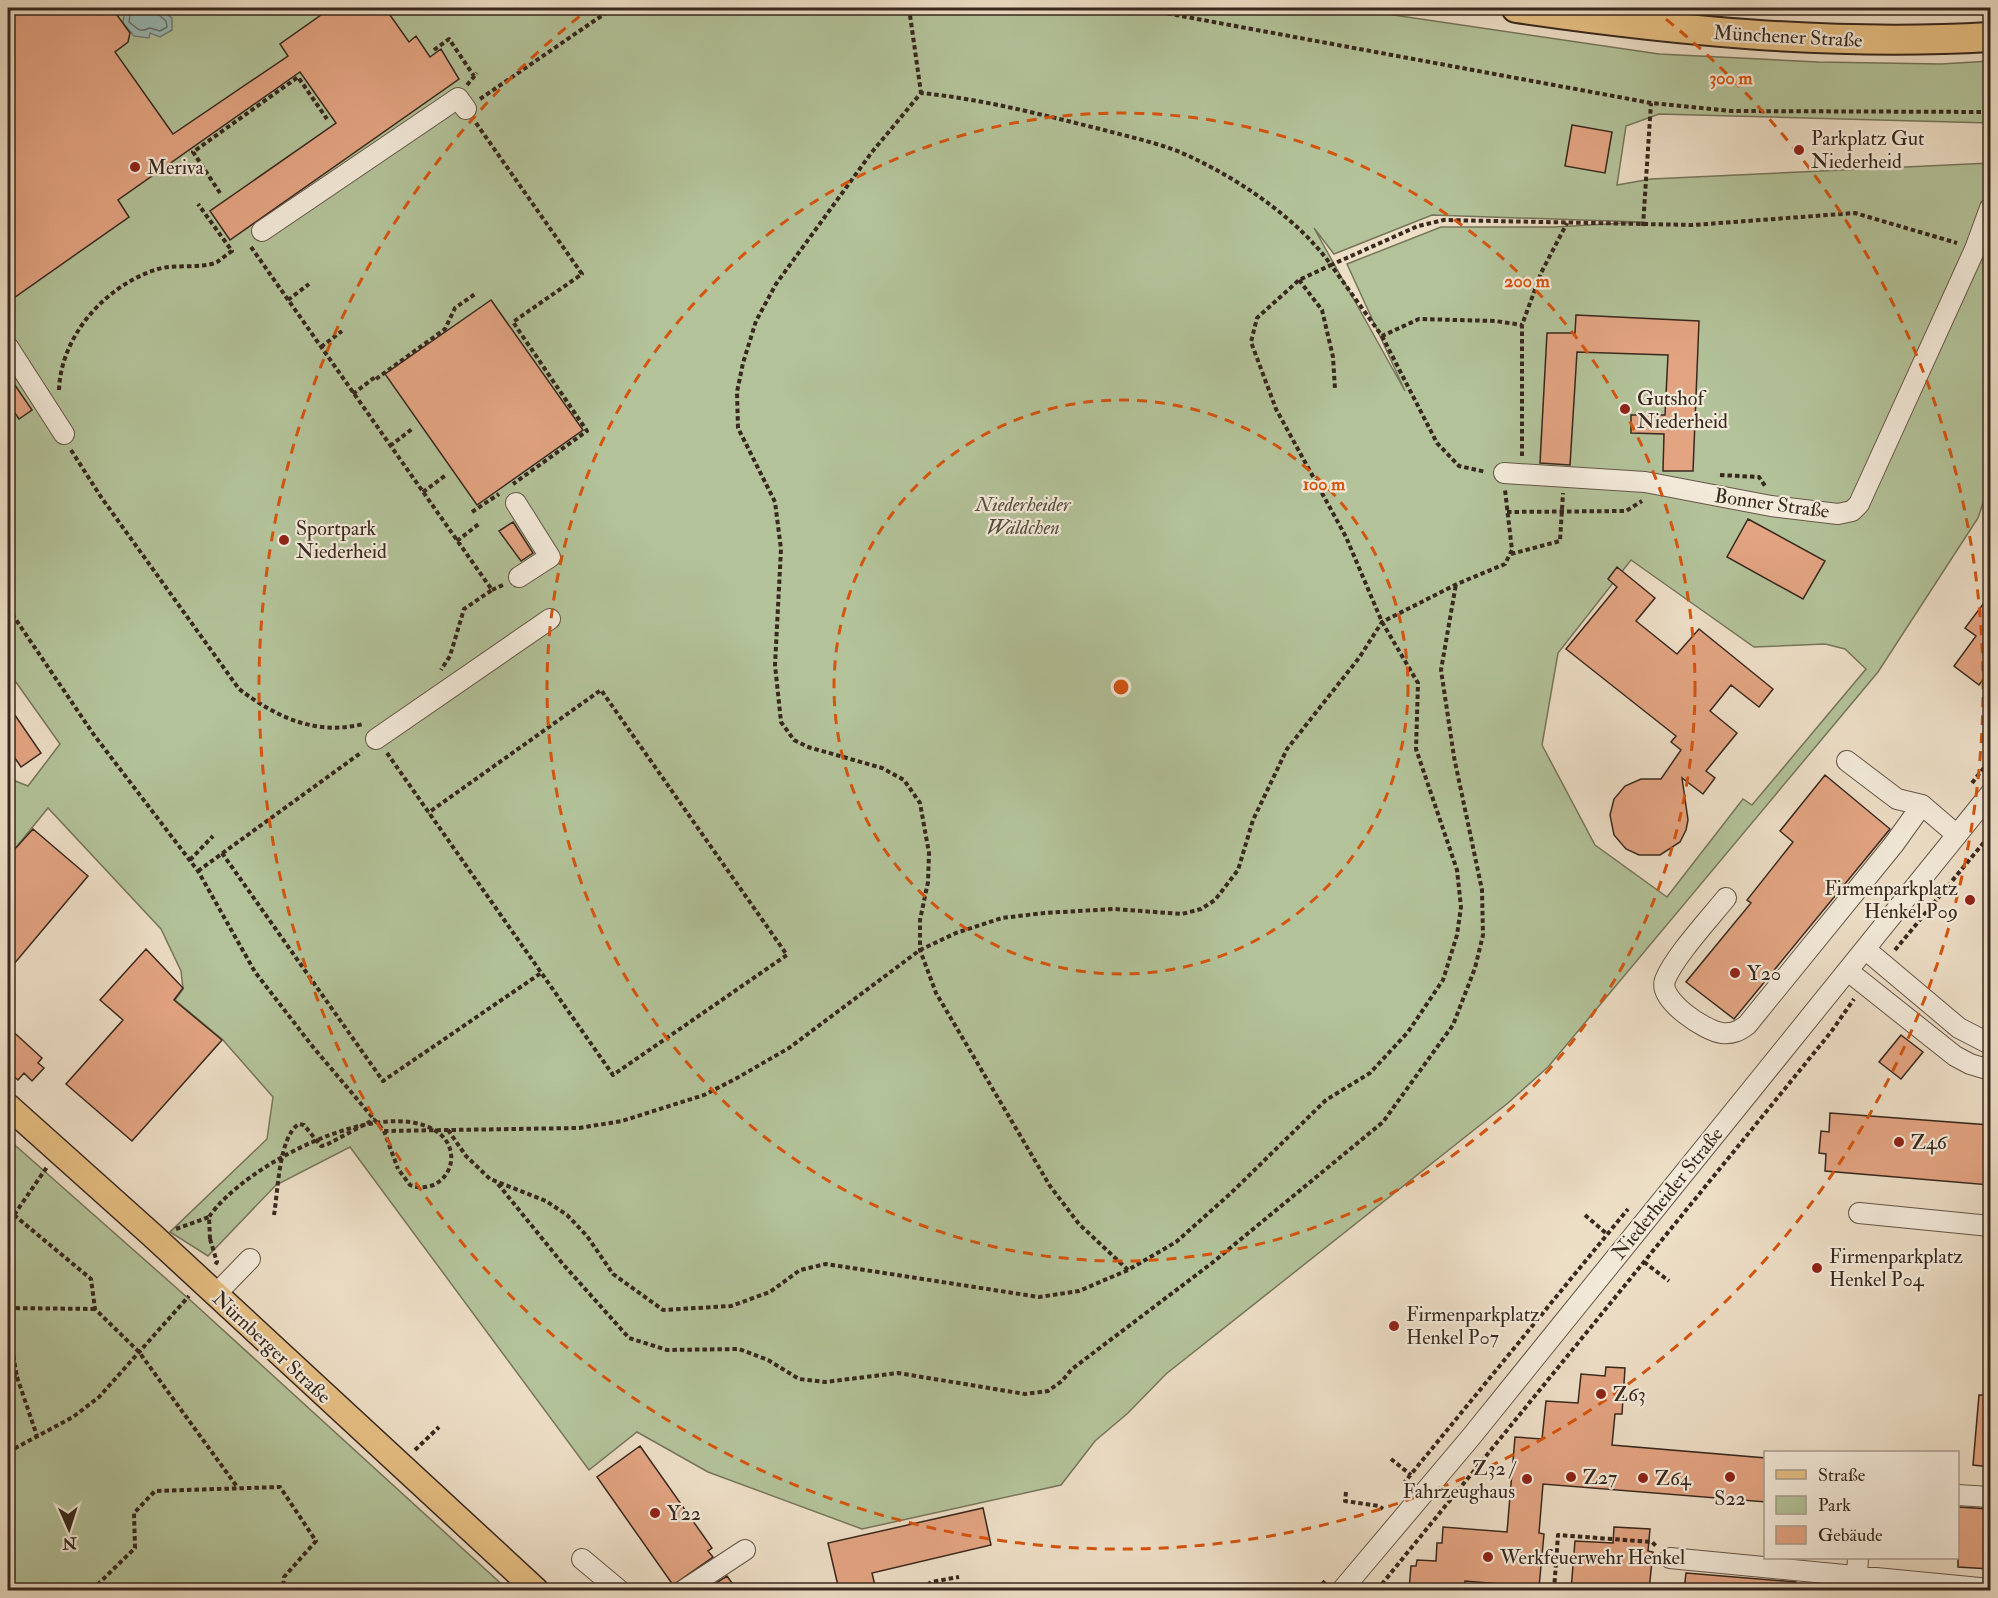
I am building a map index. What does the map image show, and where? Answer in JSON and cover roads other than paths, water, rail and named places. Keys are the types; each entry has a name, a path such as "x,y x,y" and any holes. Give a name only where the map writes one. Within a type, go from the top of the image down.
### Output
{"highway":[{"name":"Münchener Straße","path":"1516,8 1633,25 1751,36 1846,40 1990,37"}],"main road":[{"name":"Nürnberger Straße","path":"8,1106 152,1235 536,1590"}],"street":[{"path":"255,236 458,98 466,109"},
{"name":"Bonner Straße","path":"1513,474 1659,485 1771,506 1838,513 1852,511 1860,504 1975,249 1990,208"},
{"path":"8,347 64,434"},
{"path":"516,503 550,557 519,577"},
{"path":"374,734 550,620"},
{"path":"1847,761 1897,799 1922,806 1957,835"},
{"name":"Niederheider Straße","path":"1342,1590 1471,1437 1990,794"},
{"path":"1726,898 1680,958 1665,981 1664,989 1669,999 1702,1027 1721,1033 1738,1032 1747,1025 1894,844 1922,806"},
{"path":"1864,949 1959,1028 1990,1044"},
{"path":"1848,971 1955,1056 1970,1064 1990,1070"},
{"path":"1859,1213 1990,1226"},
{"path":"208,1288 250,1259"},
{"path":"1959,1495 1990,1497"},
{"path":"684,1590 745,1550"},
{"path":"582,1558 619,1590"},
{"path":"1670,1558 1858,1567 1990,1589"}],"water":[{"path":"125,8 163,8 163,12 172,18 172,30 160,37 150,33 149,38 134,36 123,23"}],"place":[{"name":"Parkplatz Gut Niederheid","path":"1799,150"},
{"name":"Meriva","path":"135,167"},
{"name":"Gutshof Niederheid","path":"1625,409"},
{"name":"Sportpark Niederheid","path":"284,540"},
{"name":"Firmenparkplatz Henkel P09","path":"1970,900"},
{"name":"Y20","path":"1735,973"},
{"name":"Z46","path":"1899,1142"},
{"name":"Firmenparkplatz Henkel P04","path":"1817,1268"},
{"name":"Firmenparkplatz Henkel P07","path":"1394,1326"},
{"name":"Z63","path":"1601,1394"},
{"name":"Z27","path":"1571,1477"},
{"name":"S22","path":"1730,1477"},
{"name":"Z64","path":"1643,1478"},
{"name":"Z32 / Fahrzeughaus","path":"1527,1479"},
{"name":"Y22","path":"655,1513"},
{"name":"Werkfeuerwehr Henkel","path":"1488,1557"}],"park label":[{"name":"Niederheider Wäldchen","path":"1023,516"}]}
